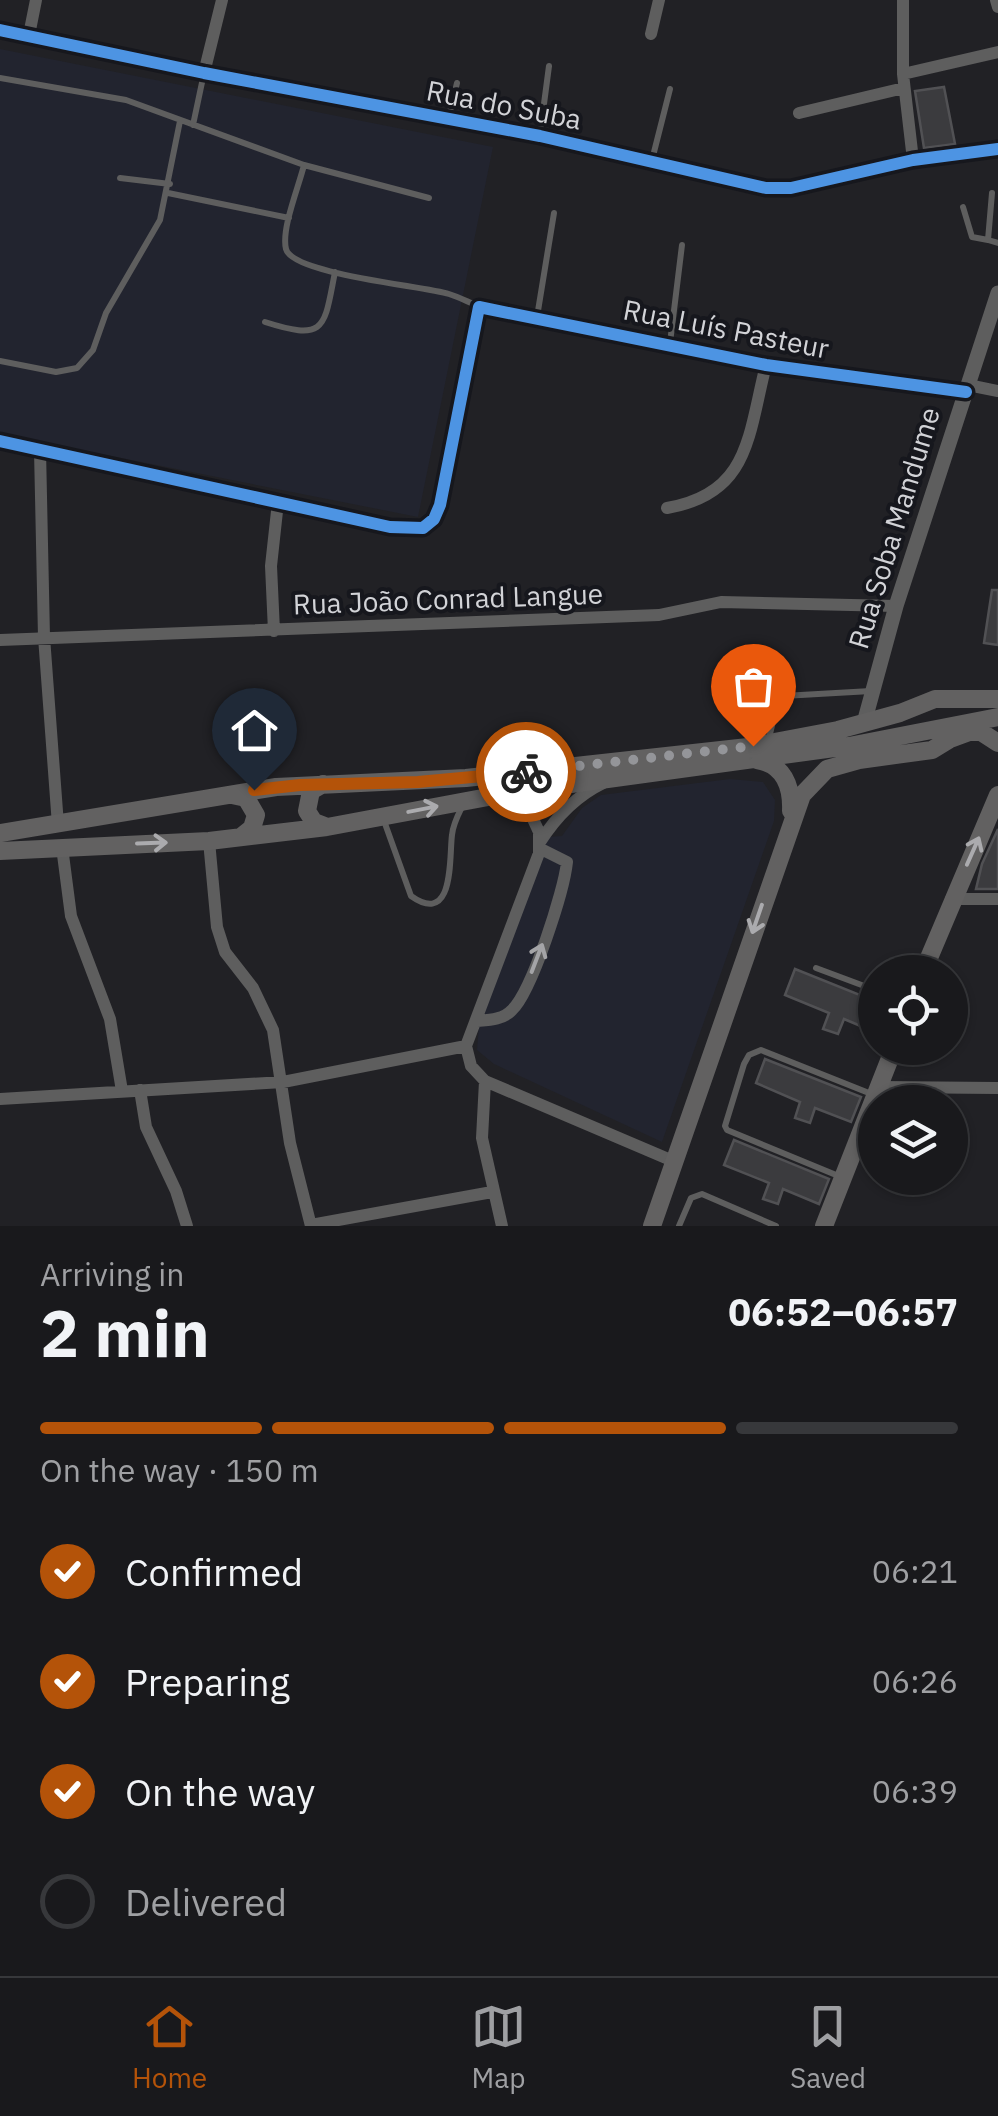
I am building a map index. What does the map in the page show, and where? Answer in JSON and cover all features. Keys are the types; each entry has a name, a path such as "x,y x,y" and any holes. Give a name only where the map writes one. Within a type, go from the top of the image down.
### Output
{"main road":[{"path":"0,851 208,841 327,827 520,791 759,754 935,699 998,699"},
{"path":"0,833 276,787 466,778 849,746 998,716"},
{"path":"652,1226 802,795 828,769 860,760 932,750 970,732 981,732 998,743"},
{"path":"759,754 788,782 789,827"},
{"path":"324,784 312,791 306,804 314,822 327,827"},
{"path":"930,955 998,794"},
{"path":"232,795 246,798 255,808 256,822 241,836"},
{"path":"824,1226 858,1138"}],"street":[{"path":"29,36 36,0"},
{"path":"204,73 222,0"},
{"path":"651,34 659,0"},
{"path":"903,0 903,81 913,160"},
{"name":"Rua do Suba","path":"0,30 540,136 766,188 792,188 913,160 998,149"},
{"path":"799,113 998,52"},
{"name":"Rua Soba Mandume","path":"864,723 896,606 998,294"},
{"path":"0,442 390,528 423,528 434,520 442,494 479,307"},
{"name":"Rua Luís Pasteur","path":"479,307 766,365 998,392"},
{"path":"667,508 696,503 727,482 744,448 766,365"},
{"path":"40,450 44,637 58,825"},
{"path":"274,631 270,566 278,502"},
{"name":"Rua João Conrad Langue","path":"0,640 660,615 720,602 896,606"},
{"path":"620,776 598,785 553,821 540,845 466,1046 471,1066 486,1081 673,1160"},
{"path":"476,1022 502,1018 516,1006 552,921 567,862 540,845 536,822 520,791"},
{"path":"208,841 221,943 266,1012 273,1030 290,1143 311,1225 492,1192"},
{"path":"62,847 71,916 110,1019 122,1090"},
{"path":"951,899 998,899"},
{"path":"0,1099 283,1082 466,1046"},
{"path":"486,1081 482,1138 502,1226"},
{"path":"968,1089 998,1088"},
{"path":"140,1090 146,1127 176,1191 186,1226"}],"lane":[{"path":"540,136 549,66"},
{"path":"194,126 204,73"},
{"path":"0,78 126,100 304,165 430,198"},
{"path":"448,120 457,83"},
{"path":"652,161 670,89"},
{"path":"0,361 56,372 77,368 93,350 106,313 160,220 180,121"},
{"path":"304,165 289,218 286,248 291,257 335,272 448,294 479,307"},
{"path":"120,178 289,218"},
{"path":"988,240 992,193"},
{"path":"963,207 972,237 998,243"},
{"path":"536,318 554,213"},
{"path":"670,344 682,245"},
{"path":"266,322 298,333 315,330 326,320 335,272"},
{"path":"759,754 783,696 873,691"},
{"path":"382,817 393,837 412,896 418,901 433,902 441,898 448,883 453,829 464,802"},
{"path":"816,968 858,984"},
{"path":"843,1177 725,1126 744,1064 749,1055 761,1050 859,1085"},
{"path":"679,1226 696,1194 776,1226"}],"path":[{"path":"746,728 759,754"}],"shaded area":[{"path":"0,49 493,147 418,517 0,434"},
{"path":"730,779 763,782 775,800 774,821 662,1142 494,1064 477,1050 479,1026 547,837 562,836 582,808 601,795"}],"building":[{"path":"944,87 955,144 924,148 915,91"},
{"path":"992,590 998,590 998,645 984,643"},
{"path":"998,829 998,889 976,889 982,864"},
{"path":"795,969 858,994 858,1025 844,1019 838,1034 823,1029 829,1013 785,995"},
{"path":"765,1059 858,1096 858,1104 851,1122 815,1108 810,1123 795,1118 800,1102 756,1083"},
{"path":"734,1140 829,1179 819,1204 783,1189 778,1204 763,1199 769,1183 724,1165"}],"cycle path":[{"path":"0,30 540,136 766,188 791,188 913,160 998,149"},
{"path":"0,441 390,527 423,528 434,519 440,505 479,307 766,365 966,392"}],"way so far":[{"path":"526,772 753,746"}],"route":[{"path":"254,790 526,772"}]}
